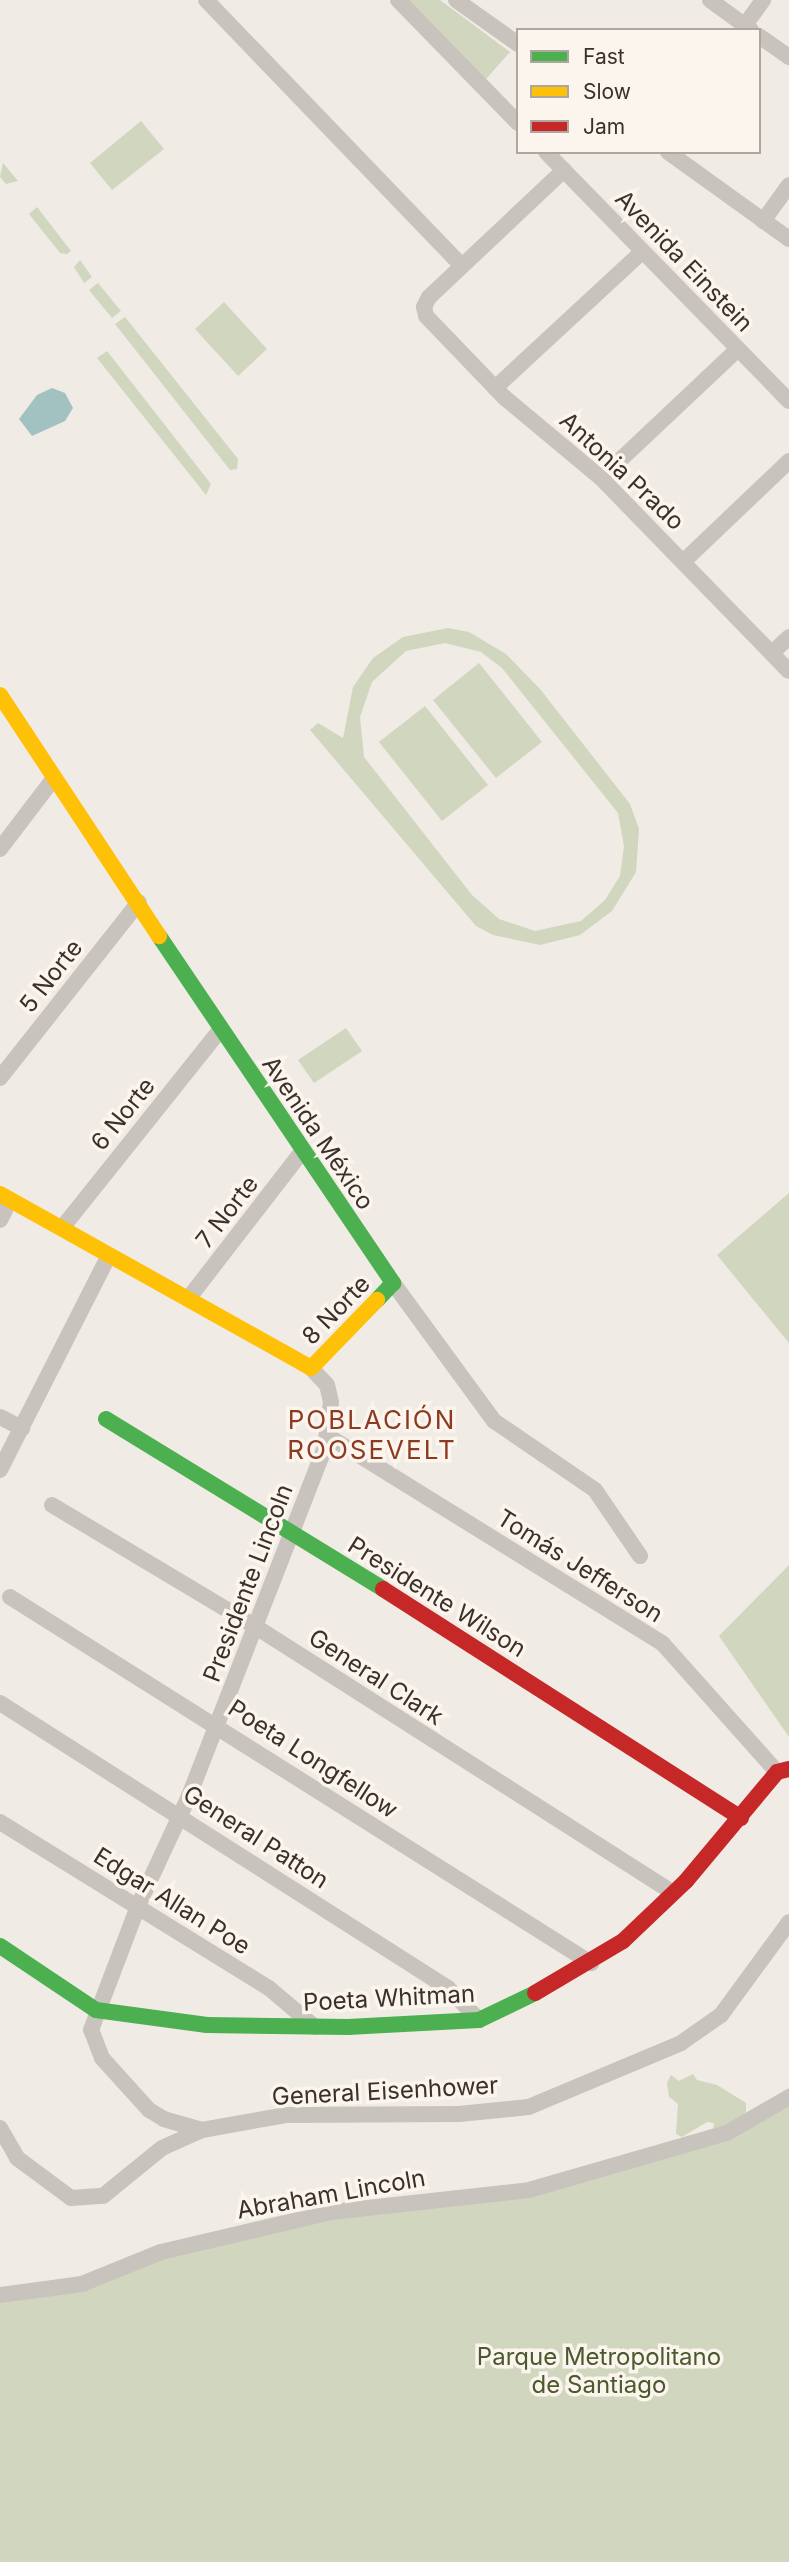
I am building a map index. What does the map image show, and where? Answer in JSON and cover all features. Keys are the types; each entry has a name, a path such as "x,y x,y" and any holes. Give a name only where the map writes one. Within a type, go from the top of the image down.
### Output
{"street":[{"path":"206,0 462,266 564,170"},
{"path":"398,0 516,121"},
{"path":"456,0 516,43"},
{"path":"710,0 748,28 763,0"},
{"path":"761,37 789,57"},
{"name":"Avenida Einstein","path":"548,154 789,401"},
{"path":"671,154 789,239"},
{"path":"763,221 789,185"},
{"path":"495,388 642,252"},
{"name":"Antonia Prado","path":"462,266 424,307 428,320 495,388 601,478 789,671"},
{"path":"601,478 737,349"},
{"path":"684,561 789,461"},
{"path":"772,653 789,636"},
{"name":"Avenida México","path":"0,695 139,902 301,1153 494,1421 595,1490 640,1556"},
{"path":"0,849 54,778"},
{"name":"5 Norte","path":"0,1078 139,902"},
{"name":"6 Norte","path":"62,1228 220,1028"},
{"name":"7 Norte","path":"188,1299 301,1153"},
{"path":"0,1220 5,1197 312,1368"},
{"path":"0,1470 109,1255"},
{"name":"8 Norte","path":"312,1368 393,1283"},
{"name":"Presidente Lincoln","path":"96,2010 217,1725 328,1436 330,1394 312,1368"},
{"path":"0,1417 22,1428"},
{"name":"Presidente Wilson","path":"106,1419 292,1531 741,1818"},
{"name":"Tomás Jefferson","path":"328,1436 663,1644 783,1770"},
{"name":"General Clark","path":"52,1505 256,1627 673,1893"},
{"name":"Poeta Longfellow","path":"10,1597 591,1963"},
{"name":"General Patton","path":"0,1703 180,1815 448,1988 479,2020"},
{"name":"Poeta Whitman","path":"0,1946 96,2010 207,2025 315,2027 479,2020 591,1963 624,1941 673,1893 783,1770"},
{"name":"Edgar Allan Poe","path":"0,1822 270,1989 315,2027"},
{"name":"General Eisenhower","path":"0,2127 17,2158 71,2198 103,2196 162,2148 202,2130 286,2115 445,2115 529,2107 681,2043 721,2015 789,1922"},
{"path":"96,2010 91,2030 102,2058 149,2110 164,2119 202,2130"},
{"name":"Abraham Lincoln","path":"0,2295 82,2284 184,2245 331,2212 529,2190 727,2133 789,2097"}],"green space":[{"path":"408,0 440,0 510,52 486,79"},
{"path":"141,121 164,149 112,190 90,163"},
{"path":"3,163 18,181 6,184 0,177"},
{"path":"37,207 71,251 67,254 60,253 29,214"},
{"path":"80,260 92,277 84,283 74,267"},
{"path":"98,283 121,311 112,318 89,290"},
{"path":"224,302 267,349 238,376 195,329"},
{"path":"125,317 238,459 237,469 230,470 115,324"},
{"path":"107,351 211,484 206,495 97,358"},
{"path":"448,628 469,632 506,654 540,689 630,804 639,829 636,872 612,911 580,935 540,945 493,935 476,926 310,730 318,723 343,738 353,687 373,658 403,637","holes":["445,643 481,652 502,668 618,813 624,846 620,876 605,900 581,921 535,931 499,919 472,895 364,757 360,717 372,682 406,651"]},
{"path":"479,663 542,742 496,778 433,700"},
{"path":"425,706 488,785 442,821 379,742"},
{"path":"346,1028 362,1051 314,1083 298,1060"},
{"path":"789,1193 789,1343 717,1255"},
{"path":"789,1565 789,1737 719,1636"},
{"path":"693,2074 697,2080 717,2085 746,2103 746,2112 732,2126 713,2130 714,2123 707,2122 682,2137 676,2134 678,2104 669,2097 667,2083 671,2075 679,2081"},
{"name":"Parque Metropolitano de Santiago","path":"789,2102 789,2562 0,2562 0,2302 78,2289 166,2255 344,2215 530,2194"}],"water":[{"path":"52,388 65,393 73,408 65,421 32,436 19,419 37,395"}],"traffic: fast":[{"path":"159,936 393,1283 377,1300"},
{"path":"106,1419 383,1589"},
{"path":"0,1946 96,2010 207,2025 348,2027 479,2020 535,1993"}],"traffic: slow":[{"path":"0,695 159,936"},
{"path":"0,1194 311,1368 377,1300"}],"traffic: jam":[{"path":"383,1589 741,1818"},
{"path":"535,1993 623,1941 686,1881 777,1772 789,1769"}],"district":[{"name":"POBLACIÓN ROOSEVELT","path":"372,1435"}]}
